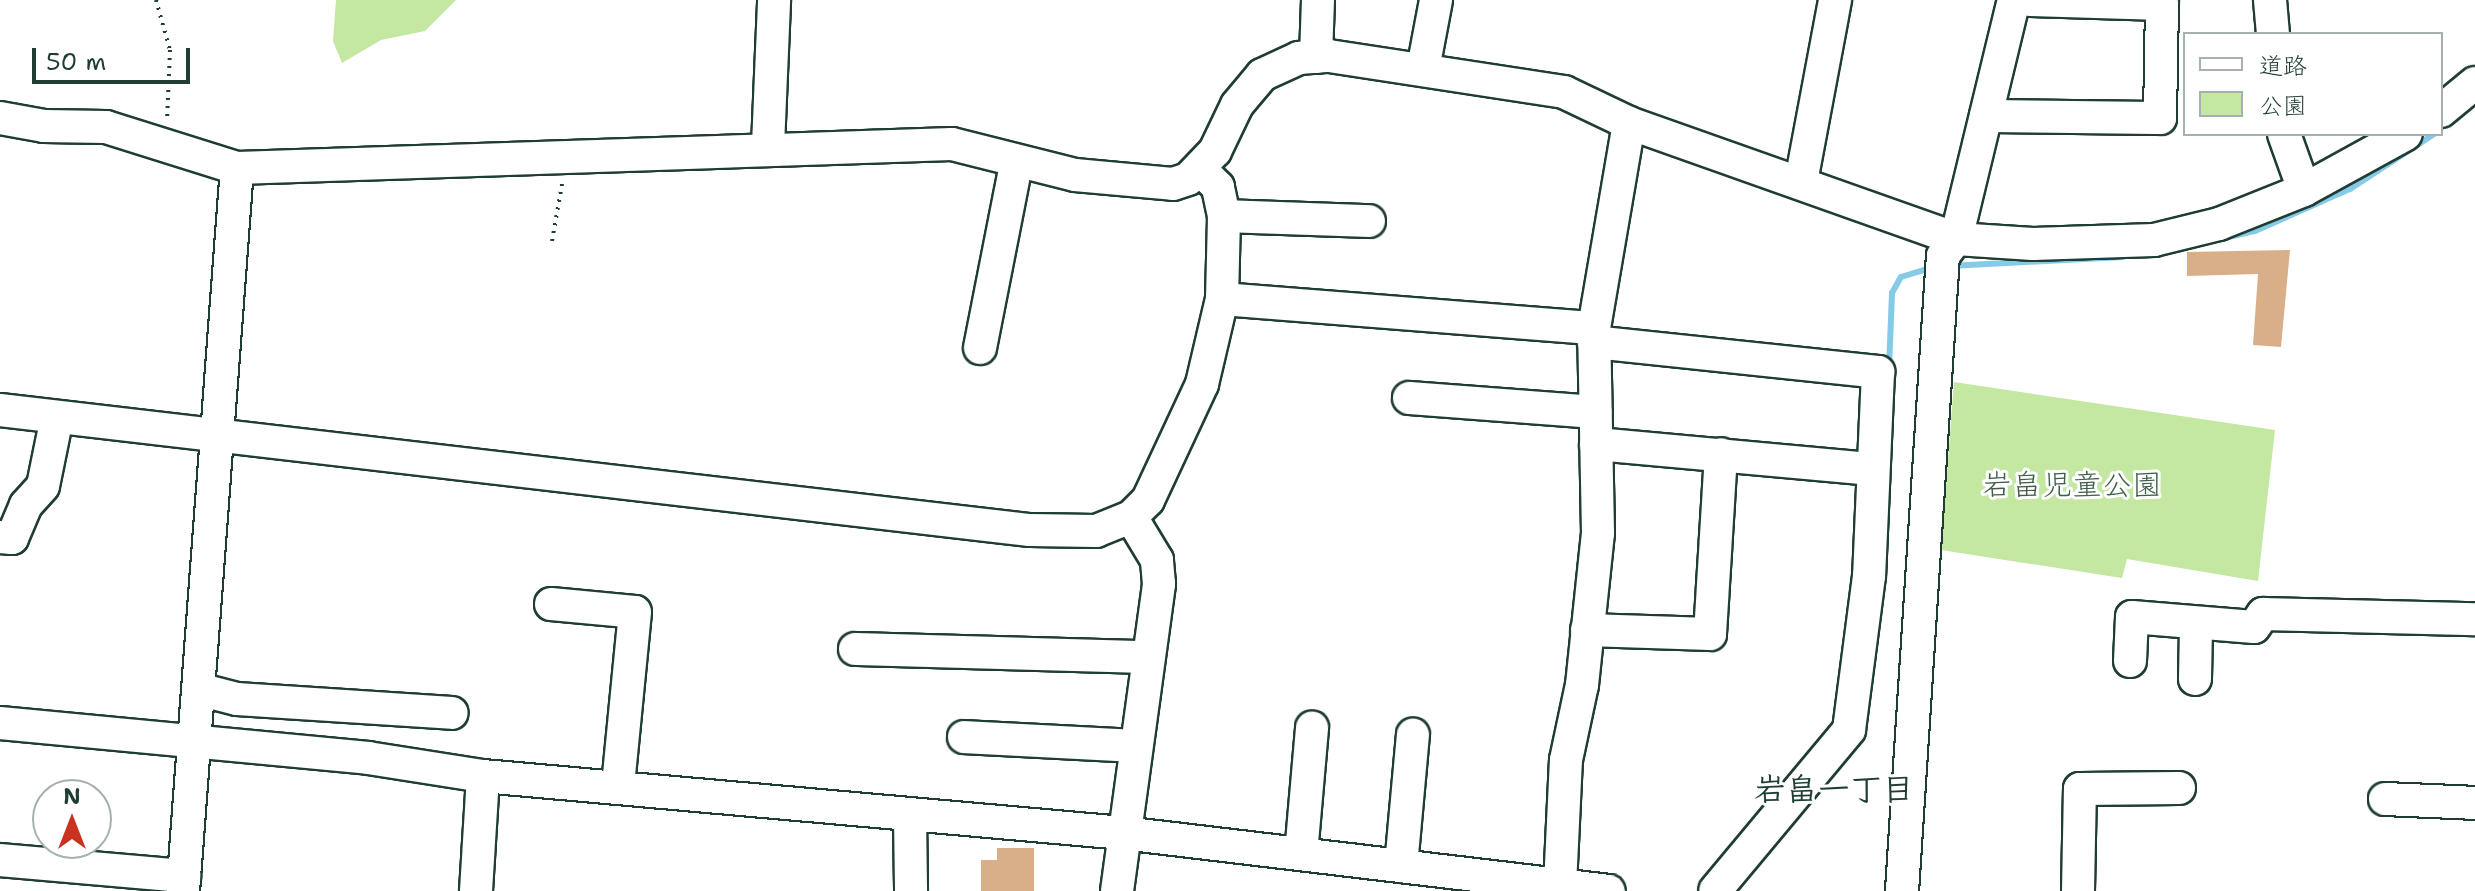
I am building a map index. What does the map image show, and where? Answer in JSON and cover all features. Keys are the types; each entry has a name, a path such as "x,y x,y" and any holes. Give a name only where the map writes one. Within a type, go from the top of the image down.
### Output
{"street":[{"path":"768,146 774,0"},
{"path":"1316,57 1318,0"},
{"path":"1423,69 1436,0"},
{"path":"1801,182 1835,0"},
{"path":"1902,891 1943,256 1956,239 2014,0"},
{"path":"1986,116 2160,118 2162,4 2030,0"},
{"path":"2270,0 2273,32"},
{"path":"0,118 44,126 106,127 237,168 409,160 566,160 730,154 768,146 952,144 1016,164 1173,184 1200,169 1248,88 1280,63 1316,57 1423,69 1564,92 1629,123 1956,239 2033,244 2154,240 2219,224 2304,190 2402,136"},
{"path":"2443,109 2475,83"},
{"path":"1560,886 1566,760 1587,630 1598,533 1594,335 1629,123"},
{"path":"2285,136 2304,190"},
{"path":"980,348 1016,164"},
{"path":"0,860 184,884 237,168"},
{"path":"0,410 1030,530 1096,531 1131,517 1162,476 1202,384 1222,299 1224,216 1218,187 1200,169"},
{"path":"1224,216 1369,221"},
{"path":"1222,299 1594,335 1873,368 1878,372 1869,576 1849,730 1715,891"},
{"path":"1409,398 1595,412"},
{"path":"0,537 12,538 26,505 43,486 57,417"},
{"path":"1596,444 1873,469"},
{"path":"1587,630 1710,634 1721,454"},
{"path":"1117,891 1148,657 1157,560 1131,517"},
{"path":"551,604 635,612 618,785"},
{"path":"2130,661 2132,617 2196,625 2254,627 2263,614 2475,619"},
{"path":"2195,679 2196,625"},
{"path":"855,649 1148,657"},
{"path":"198,689 237,699 452,713"},
{"path":"0,723 195,744 368,758 483,776 618,785 910,816 1123,833 1609,891"},
{"path":"1301,854 1312,727"},
{"path":"1401,866 1413,735"},
{"path":"964,737 1135,746"},
{"path":"476,891 483,776"},
{"path":"2078,891 2080,789 2179,788"},
{"path":"2385,799 2475,803"},
{"path":"910,816 911,891"}],"path":[{"path":"156,0 170,50 166,144"},
{"path":"552,241 566,160"}],"green space":[{"path":"336,0 456,0 425,31 381,40 342,63 333,41"},
{"name":"岩畠児童公園","path":"1954,382 2275,430 2258,581 2127,559 2122,578 1941,550"}],"building":[{"path":"2290,250 2281,347 2253,345 2258,274 2187,276 2187,252"},
{"path":"997,848 1034,848 1034,891 981,891 981,860 997,860"}],"waterway":[{"path":"2220,239 2255,231 2350,189 2431,136"},
{"path":"1950,266 2123,257"},
{"path":"1889,368 1892,293 1901,277 1931,268"}],"district":[{"name":"岩畠一丁目","path":"1834,789"}]}
